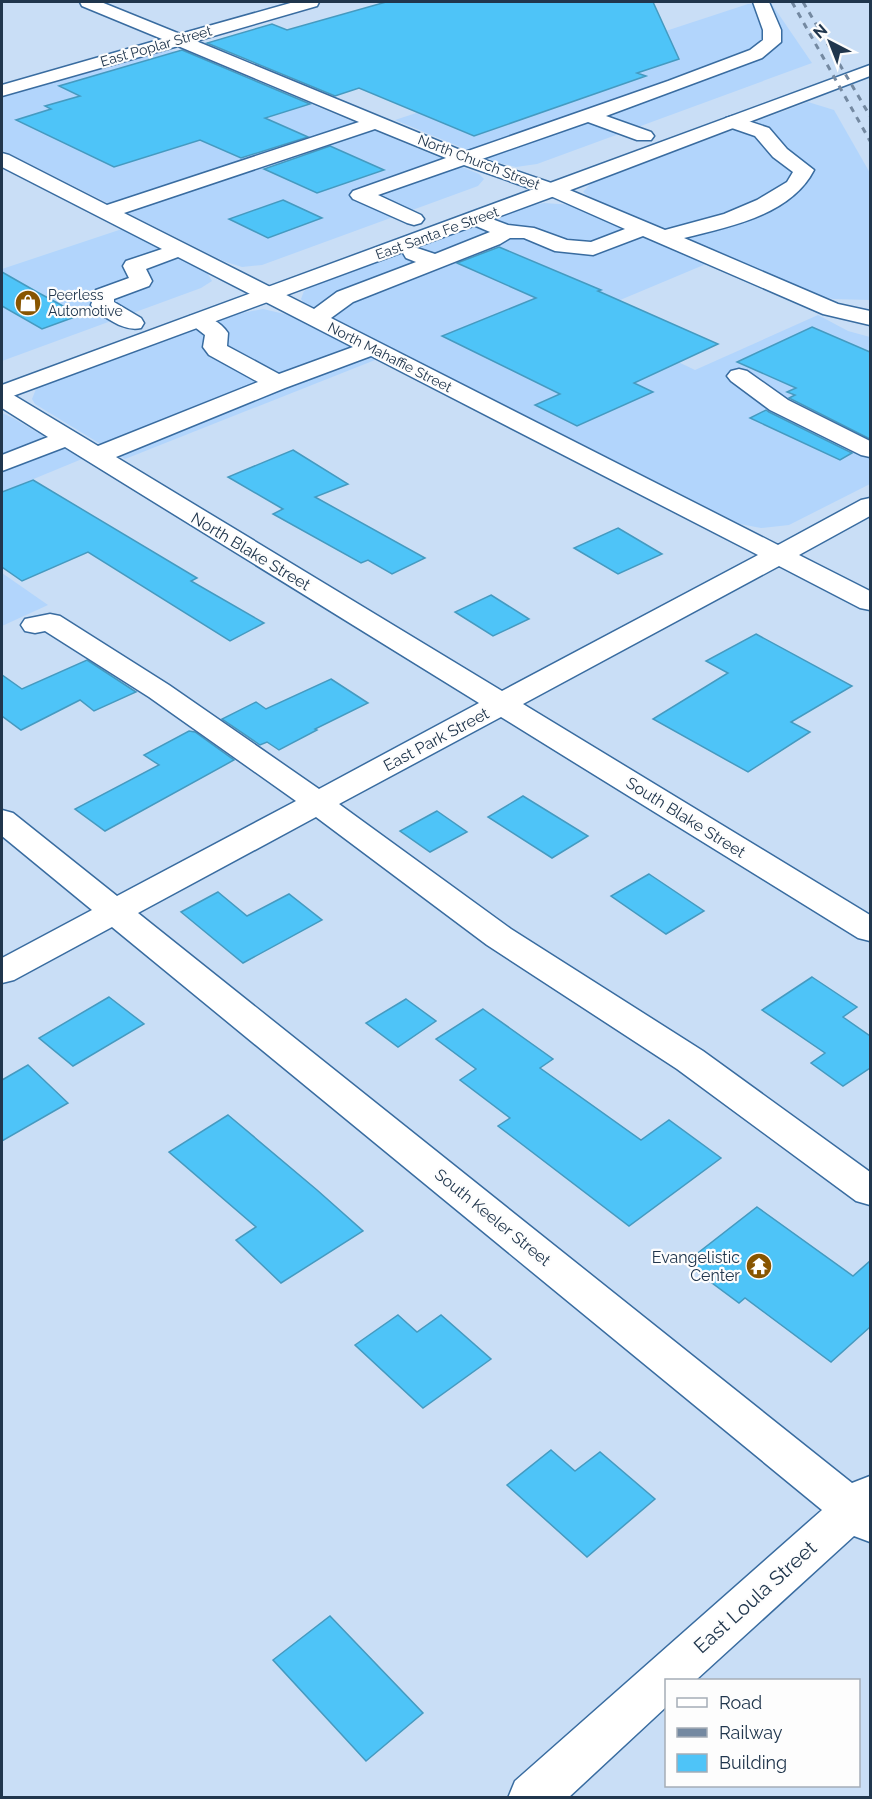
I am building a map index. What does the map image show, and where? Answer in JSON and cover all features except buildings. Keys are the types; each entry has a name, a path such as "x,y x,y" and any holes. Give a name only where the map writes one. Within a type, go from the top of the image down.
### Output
{"street":[{"name":"North Church Street","path":"88,2 464,159 553,190 831,309 870,318"},
{"name":"East Poplar Street","path":"2,91 310,2"},
{"path":"414,219 360,195 589,116 756,54 772,42 772,30 761,2"},
{"path":"588,156 870,55"},
{"name":"East Santa Fe Street","path":"222,291 330,273 870,70"},
{"path":"589,116 644,136"},
{"path":"106,212 376,122"},
{"path":"663,237 717,223 764,203 796,185 804,170 780,153 762,132 733,122"},
{"name":"North Mahaffie Street","path":"2,159 179,250 259,284 315,319 870,602"},
{"name":"East Santa Fe Street","path":"488,191 554,167"},
{"name":"East Santa Fe Street","path":"382,231 435,211"},
{"path":"476,219 505,231 527,232 563,246 593,249 643,229"},
{"path":"315,319 345,297 493,240 505,231"},
{"path":"400,247 435,262"},
{"path":"133,323 102,305 104,295 141,281 134,266 179,250"},
{"path":"330,273 366,289"},
{"name":"East Santa Fe Street","path":"2,396 198,321 259,284"},
{"path":"111,331 155,315"},
{"path":"198,321 217,333 215,347 217,350 277,383"},
{"path":"96,456 277,383 372,348"},
{"path":"739,376 778,405 870,450"},
{"name":"North Blake Street","path":"2,396 501,704"},
{"path":"2,464 67,438"},
{"name":"East Park Street","path":"2,972 870,506"},
{"path":"35,625 50,622 159,691 317,803 499,937 690,1060 870,1191"},
{"name":"South Blake Street","path":"501,704 870,930"},
{"name":"South Keeler Street","path":"2,820 865,1509"},
{"name":"East Loula Street","path":"668,1679 865,1509"},
{"name":"East Loula Street","path":"532,1797 665,1682"}],"shaded area":[{"path":"771,3 812,63 537,164 516,167 499,163 395,120 748,4"},
{"path":"168,50 193,55 479,174 484,179 478,186 262,265 242,267 223,261 2,150 2,97"},
{"path":"808,102 834,110 870,173 870,300 833,299 808,293 593,199 583,192 591,183"},
{"path":"544,203 573,205 706,264 582,316 695,370 818,315 848,331 870,337 870,484 789,525 761,528 740,524 305,304 301,299 304,291 311,287 528,206"},
{"path":"125,228 206,271 212,281 201,288 2,361 2,269"},
{"path":"263,309 289,315 375,360 125,459 35,404 32,399 36,389 49,381 232,315"},
{"path":"2,413 13,418 82,459 2,492"},
{"path":"2,573 48,605 2,626"}],"railway":[{"path":"792,2 870,141"},
{"path":"803,2 870,116"}],"place":[{"name":"Peerless Automotive","path":"28,303"},
{"name":"Evangelistic Center","path":"759,1266"}]}
